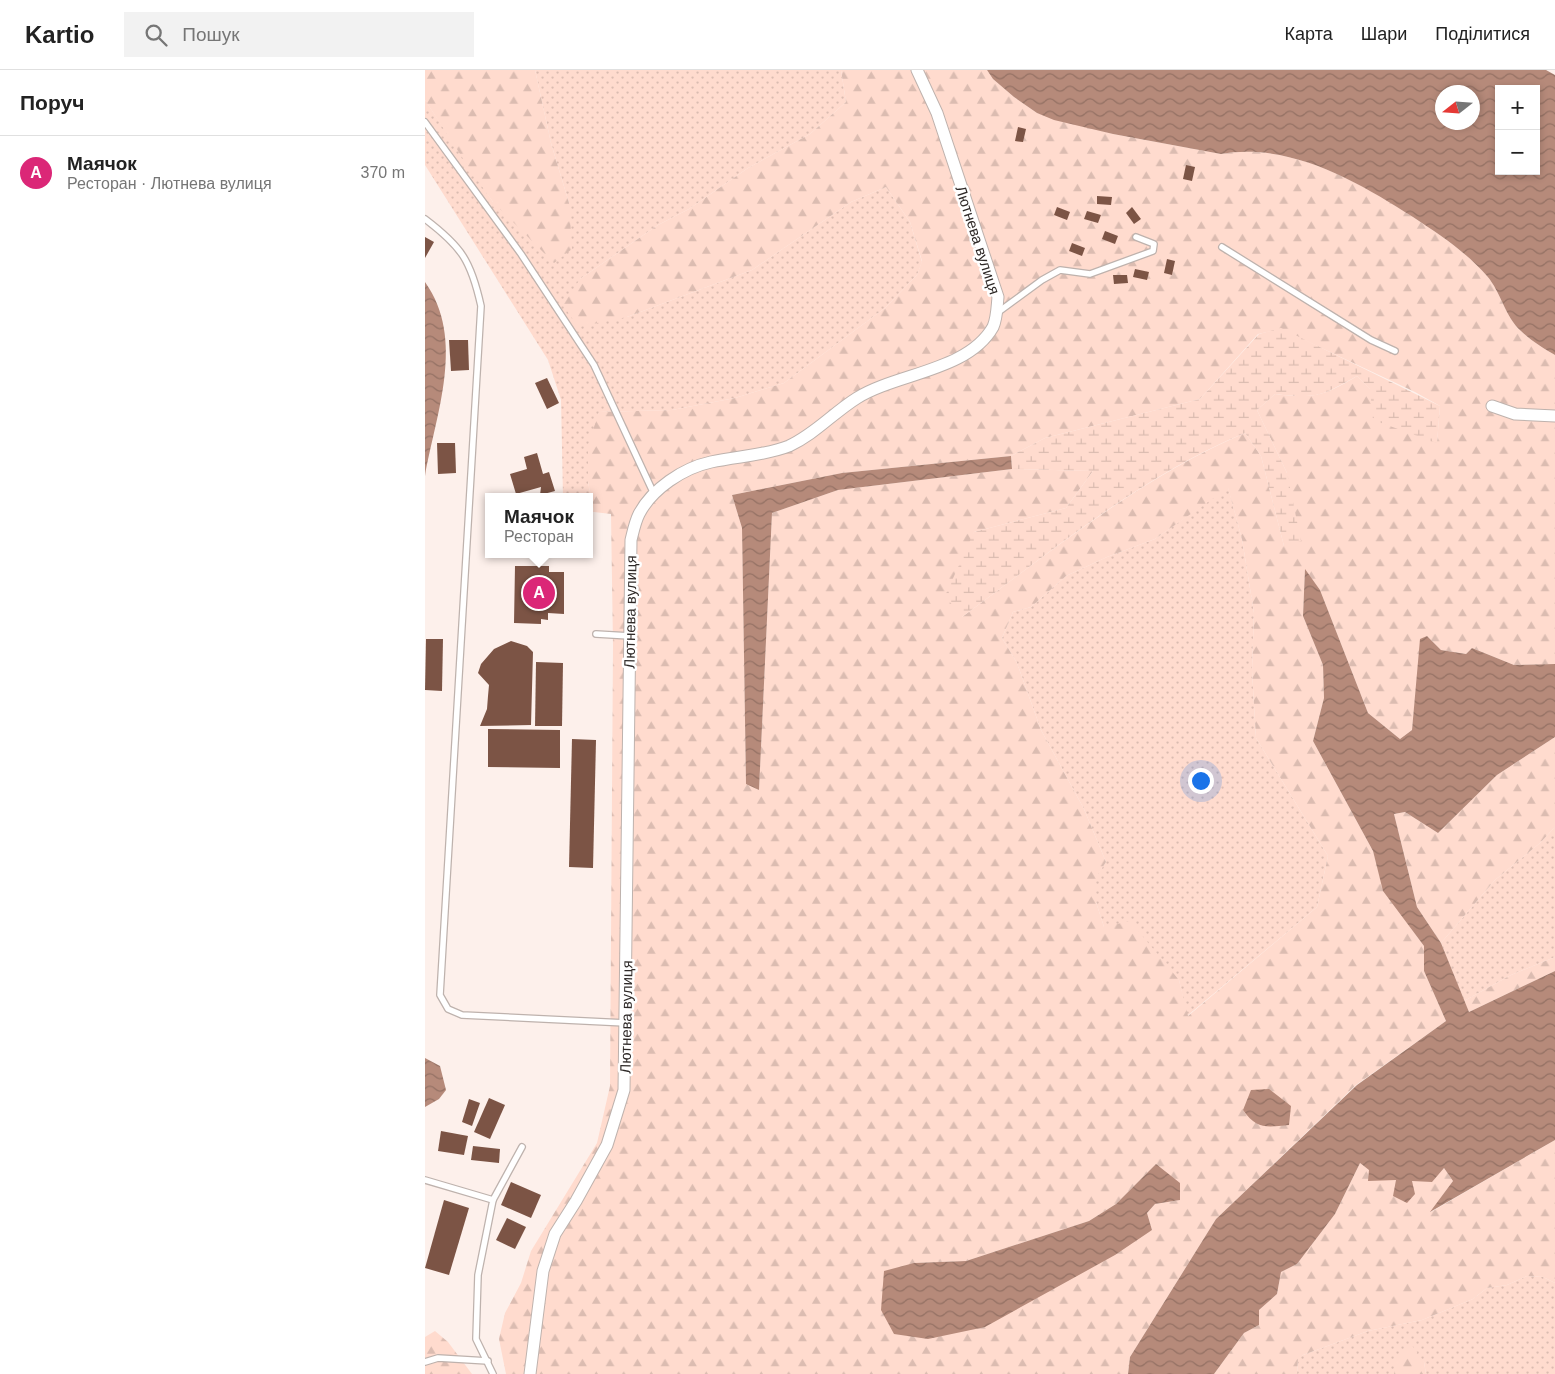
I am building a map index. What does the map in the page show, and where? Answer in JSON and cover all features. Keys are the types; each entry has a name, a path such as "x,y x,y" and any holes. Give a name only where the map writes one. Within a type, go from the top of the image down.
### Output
{"street":[{"name":"Лютнева вулиця","path":"530,1374 543,1271 555,1234 607,1145 625,1090 631,540 639,515 654,494 669,481 709,462 770,452 805,438 857,398 900,379 952,361 983,339 993,327 997,313 998,297 937,113 917,70"},
{"path":"1492,406 1515,414 1555,416"}],"lane":[{"path":"425,122 521,254 594,365 654,494"},
{"path":"425,219 446,235 461,252 474,274 481,306 440,995 447,1009 462,1015 626,1023"},
{"path":"997,313 1042,280 1060,270 1089,274 1153,251 1154,244 1136,237"},
{"path":"1222,248 1371,340 1395,351"},
{"path":"596,634 630,636"},
{"path":"493,1374 476,1339 478,1275 493,1200 523,1147"},
{"path":"425,1180 493,1200"},
{"path":"425,1362 437,1358 488,1361"}],"green space":[{"path":"425,70 535,70 551,143 569,203 572,249 554,263 493,202 471,171 425,100"},
{"path":"535,70 841,70 846,102 810,134 748,168 689,209 658,225 580,279 627,317 752,270 851,202 886,187 910,222 922,262 917,275 885,308 784,383 735,398 672,410 599,412 588,482 590,493 563,493 561,400 548,360 425,165 425,100 493,202 569,203 551,143"},
{"path":"841,70 987,70 993,79 1037,113 1113,134 1221,154 1247,152 1298,159 1346,178 1369,190 1433,230 1461,251 1492,282 1507,312 1516,325 1533,341 1555,355 1555,664 1514,665 1472,648 1466,654 1441,650 1427,636 1421,639 1412,730 1400,739 1368,713 1320,590 1305,570 1303,616 1323,665 1324,698 1313,741 1373,851 1384,891 1424,946 1424,971 1446,1021 1356,1085 1216,1219 1130,1357 1128,1374 506,1374 499,1339 505,1313 521,1283 531,1251 597,1143 610,1086 613,646 611,514 594,512 593,493 590,493 588,482 588,445 599,412 672,410 735,398 784,383 885,308 917,275 922,261 910,222 886,187 851,202 752,270 627,317 578,327 563,305 580,279 658,225 689,209 748,168 810,134 846,102","holes":["1281,329 1415,392 1440,406 1437,442 1416,434 1357,376 1327,392 1309,396 1275,394 1257,410 1287,473 1284,546 1261,456 1245,433 1207,451 1133,493 1064,541 962,617 974,532 1066,508 1093,471 1012,469 838,490 772,513 759,790 746,783 742,528 732,495 842,473 1011,456 1045,438 1200,399 1258,334","1228,488 1242,539 1254,613 1252,671 1256,738 1328,856 1317,907 1188,1016 1179,980 1130,921 1104,927 1096,902 1096,877 1106,862 1084,809 1041,730 1017,663 1002,638 1013,612 1031,607 1066,576 1107,557 1155,539","1156,1164 1180,1200 1155,1204 1147,1213 1152,1230 928,1339 914,1263 966,1261 1089,1221 1116,1204"]},
{"path":"1281,328 1440,406 1437,443 1373,420 1370,389 1357,376 1327,392 1310,396 1275,394 1257,410 1287,473 1301,541 1284,546 1261,456 1245,433 1207,451 1133,493 1098,516 962,617 945,596 974,532 1066,508 1093,471 1012,469 1011,456 1045,438 1200,399 1259,334"},
{"path":"1228,487 1242,539 1254,613 1252,671 1256,738 1328,856 1317,907 1187,1016 1179,980 1104,927 1096,902 1096,876 1106,862 1084,809 1041,730 1017,663 1002,638 1013,612 1031,607 1066,576 1107,557 1155,539"},
{"path":"1555,737 1555,827 1540,843 1495,880 1441,943 1417,907 1394,814 1405,812 1438,833 1497,775"},
{"path":"1555,827 1555,957 1511,975 1464,1001 1441,943 1495,880 1540,843"},
{"path":"1555,957 1555,971 1469,1012 1464,1001 1511,975"},
{"path":"1555,1140 1555,1283 1543,1277 1527,1276 1507,1285 1487,1288 1473,1299 1422,1320 1368,1331 1303,1355 1298,1359 1297,1374 1214,1374 1244,1333 1259,1325 1259,1310 1277,1294 1281,1272 1297,1264 1335,1214 1360,1163 1384,1176 1404,1181 1419,1179 1444,1168 1453,1181 1431,1212"},
{"path":"1527,1276 1543,1277 1555,1283 1555,1374 1426,1374 1424,1362 1394,1357 1394,1374 1297,1374 1298,1358 1303,1355 1368,1331 1422,1320 1473,1299 1487,1288 1507,1285"},
{"path":"435,1331 448,1342 472,1374 425,1374 425,1337"},
{"path":"1411,1344 1424,1362 1426,1374 1394,1374 1394,1357"}],"water":[{"path":"987,70 1546,70 1555,75 1555,355 1533,341 1516,325 1507,312 1492,282 1461,251 1392,203 1346,178 1297,159 1272,154 1247,152 1221,154 1113,134 1054,120 1037,113 993,79"},
{"path":"425,282 437,304 444,328 446,352 441,402 425,476"},
{"path":"1011,456 1012,469 838,490 772,513 759,790 746,784 742,528 732,495 842,473"},
{"path":"1305,569 1320,590 1368,713 1400,739 1412,730 1420,639 1427,636 1441,650 1466,654 1472,648 1514,665 1555,664 1555,737 1497,775 1438,833 1405,812 1394,814 1417,907 1441,943 1469,1012 1555,971 1555,1140 1430,1212 1453,1181 1444,1168 1432,1182 1412,1181 1415,1194 1407,1203 1393,1196 1396,1180 1368,1181 1369,1170 1360,1163 1335,1214 1297,1264 1281,1272 1277,1294 1259,1310 1259,1325 1244,1333 1214,1374 1128,1374 1130,1357 1216,1219 1357,1085 1446,1021 1424,971 1424,946 1383,891 1373,851 1313,741 1324,698 1323,665 1303,616"},
{"path":"425,1058 440,1066 446,1090 439,1099 425,1107"},
{"path":"1269,1089 1291,1106 1289,1125 1263,1126 1253,1121 1243,1110 1251,1090"},
{"path":"1156,1164 1180,1183 1180,1200 1155,1204 1147,1213 1152,1230 1115,1255 985,1327 928,1339 894,1334 881,1310 884,1271 914,1263 966,1261 1089,1221 1116,1204"}],"building":[{"path":"1018,127 1026,129 1023,142 1015,141"},
{"path":"1186,165 1195,167 1192,181 1183,179"},
{"path":"1097,196 1112,197 1111,205 1097,204"},
{"path":"1057,207 1070,212 1067,220 1054,215"},
{"path":"1132,207 1141,219 1134,224 1126,213"},
{"path":"1087,211 1101,215 1098,223 1084,219"},
{"path":"1105,231 1118,236 1115,244 1102,239"},
{"path":"425,237 434,242 425,258"},
{"path":"1072,243 1085,248 1082,256 1069,251"},
{"path":"1167,259 1175,261 1172,275 1164,273"},
{"path":"1135,269 1149,272 1147,280 1133,277"},
{"path":"1113,275 1127,275 1128,283 1114,284"},
{"path":"449,340 468,340 469,370 451,371"},
{"path":"547,378 559,403 547,409 535,383"},
{"path":"437,443 455,443 456,473 438,474"},
{"path":"537,453 543,474 549,472 555,491 540,493 541,487 516,493 510,474 527,469 524,457"},
{"path":"515,566 549,566 549,572 564,572 564,614 548,613 548,620 541,619 541,624 514,623"},
{"path":"426,639 443,639 442,691 425,690"},
{"path":"511,641 527,646 533,652 531,725 480,726 487,709 489,685 478,673 481,664 494,649"},
{"path":"536,662 563,663 562,726 535,726"},
{"path":"488,729 560,730 560,768 488,767"},
{"path":"572,739 596,740 593,868 569,867"},
{"path":"489,1098 505,1105 490,1139 474,1132"},
{"path":"469,1099 480,1103 472,1126 462,1122"},
{"path":"441,1131 468,1136 464,1155 438,1151"},
{"path":"473,1146 500,1149 499,1163 471,1160"},
{"path":"511,1182 541,1195 531,1218 501,1205"},
{"path":"444,1200 469,1208 449,1275 425,1268"},
{"path":"507,1218 526,1227 515,1249 496,1240"}],"place":[{"name":"Маячок","path":"539,593"}]}
